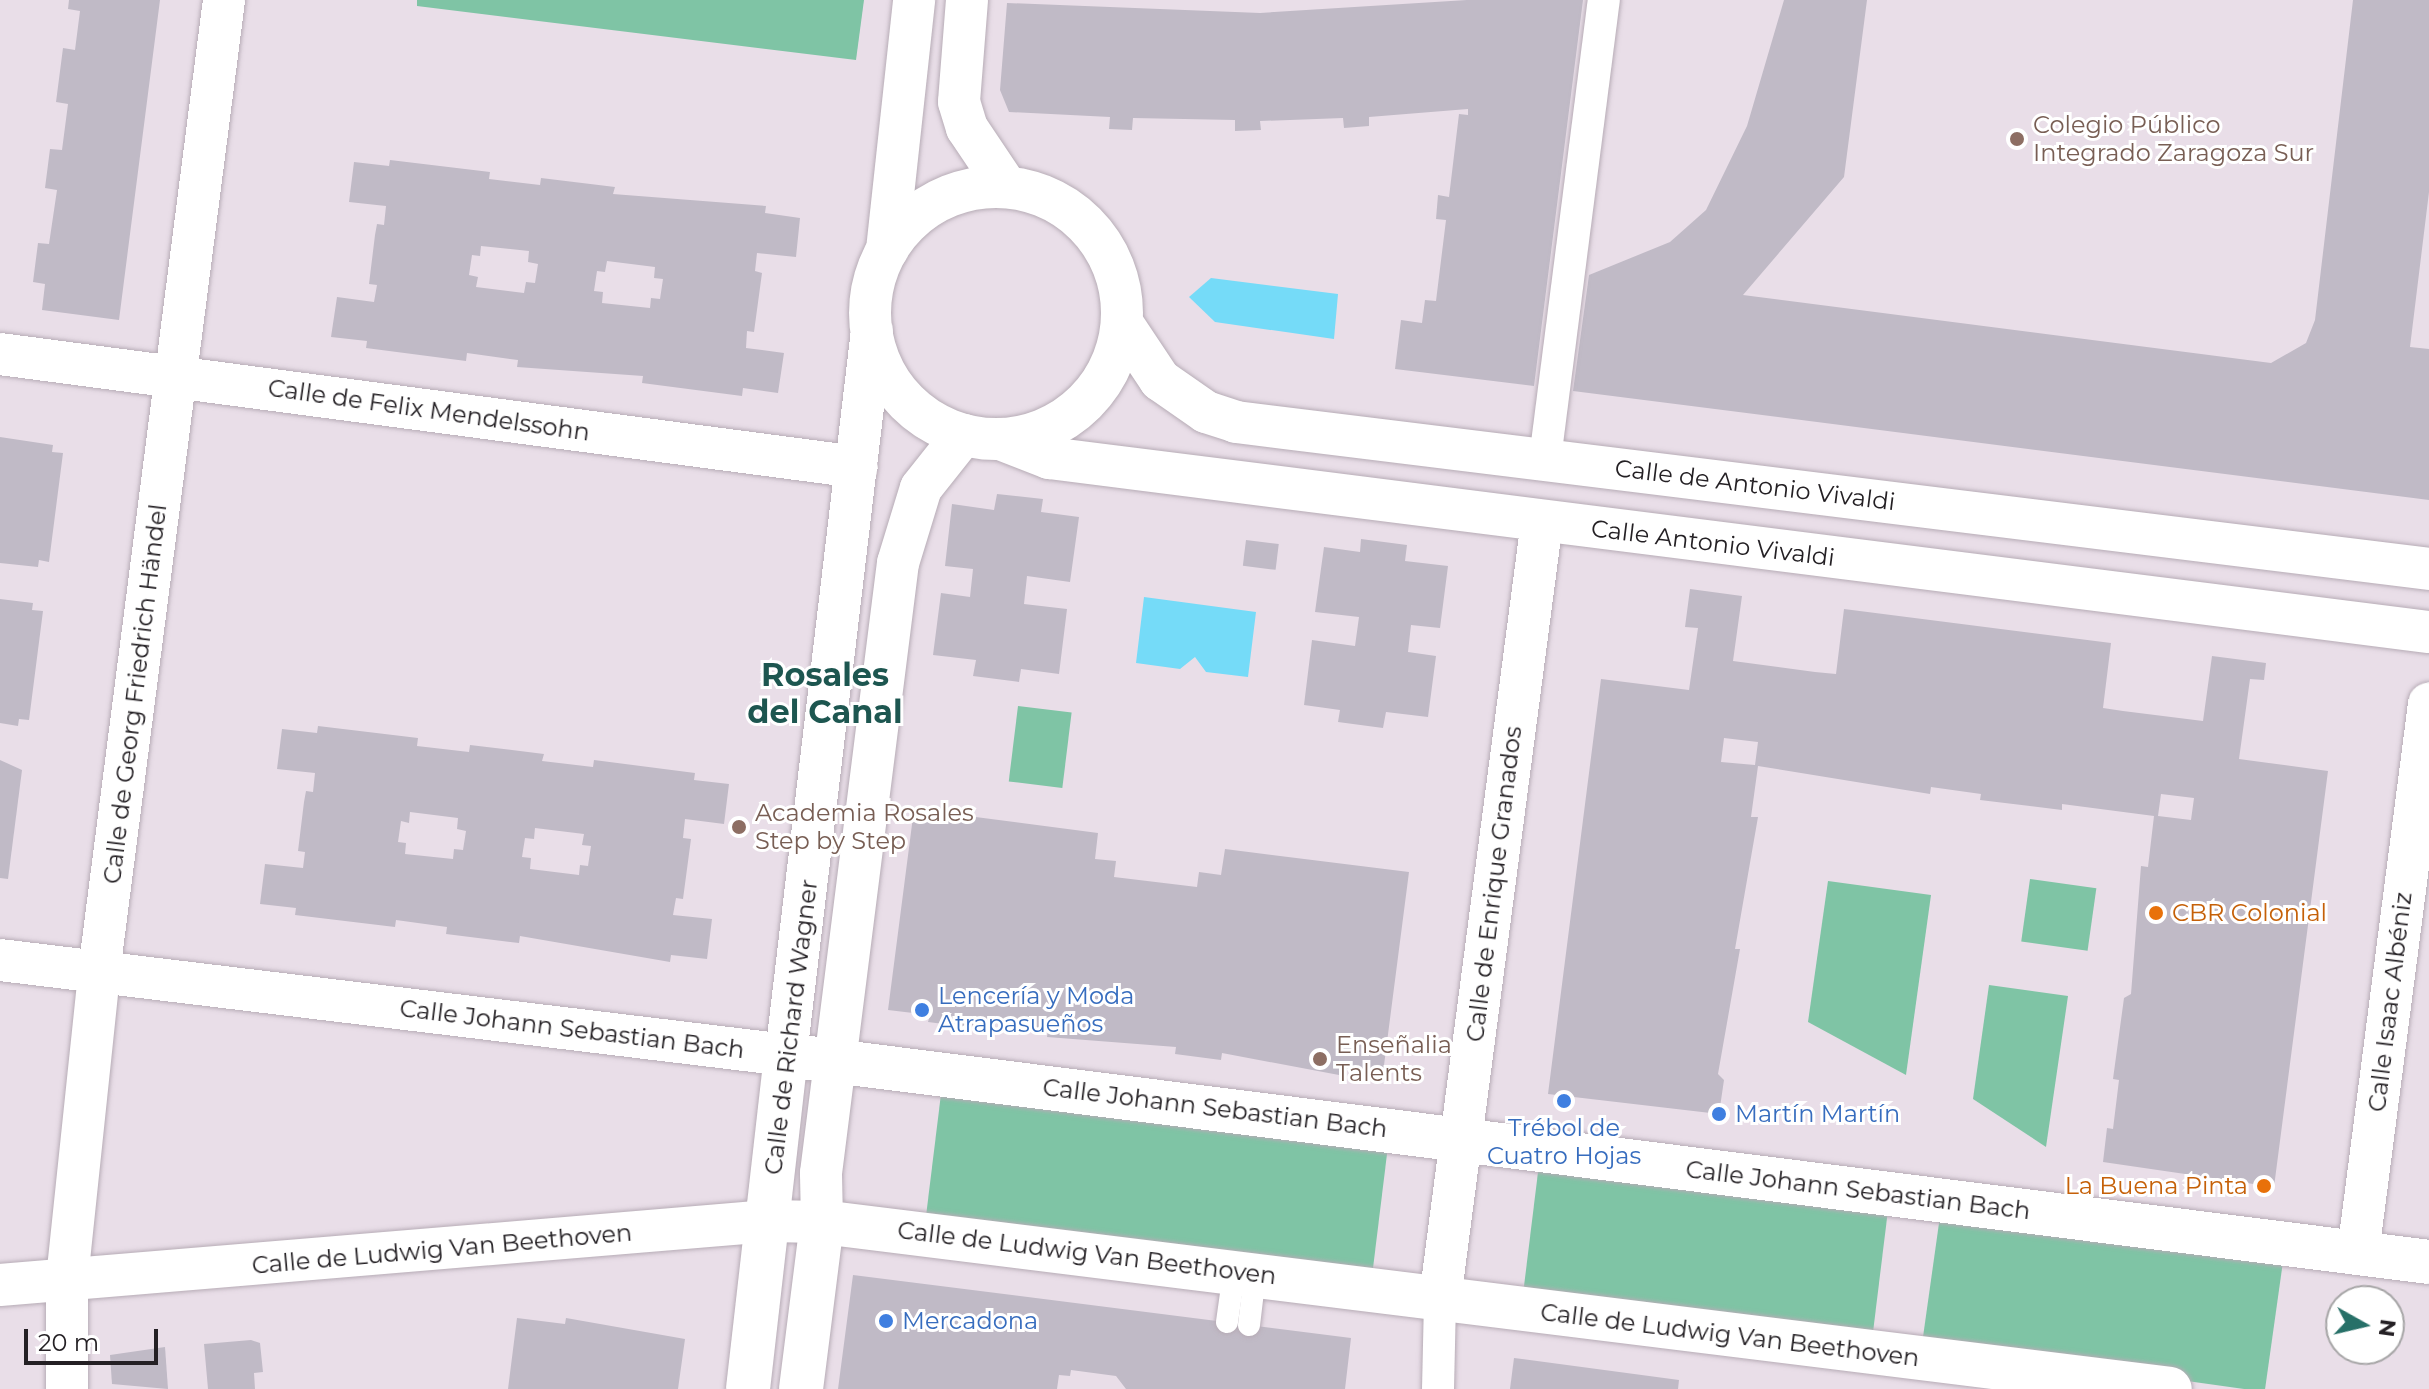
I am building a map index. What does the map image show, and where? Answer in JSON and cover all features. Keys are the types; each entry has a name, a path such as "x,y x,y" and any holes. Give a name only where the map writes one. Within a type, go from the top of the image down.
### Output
{"street":[{"name":"Calle de Georg Friedrich Händel","path":"67,1389 67,1279 99,972 224,0"},
{"path":"887,250 924,209 948,196 1006,186 1066,208 1091,230 1113,268 1122,323 1116,353 1083,404 1058,423 982,437 936,423 893,385 872,331 876,276 887,250 914,0"},
{"path":"967,0 959,102 967,128 1006,186"},
{"path":"1545,459 1604,0"},
{"name":"Calle de Antonio Vivaldi","path":"1122,323 1160,380 1206,412 1236,422 2429,569"},
{"name":"Calle de Richard Wagner","path":"748,1389 872,331"},
{"name":"Calle de Felix Mendelssohn","path":"0,354 857,467"},
{"name":"Calle de Richard Wagner","path":"801,1389 822,1222 821,1173 906,524 921,488 982,437"},
{"name":"Calle Antonio Vivaldi","path":"982,437 1049,458 2429,632"},
{"name":"Calle de Enrique Granados","path":"1438,1389 1440,1299 1542,521"},
{"name":"Calle Isaac Albéniz","path":"2358,1253 2429,704"},
{"name":"Calle Johann Sebastian Bach","path":"0,960 836,1061 2429,1262"},
{"name":"Calle de Ludwig Van Beethoven","path":"0,1285 768,1221 822,1222 2170,1389"}],"lane":[{"path":"1238,1324 1244,1273"}],"green space":[{"path":"417,0 864,0 856,60 417,6"},
{"path":"1018,706 1072,713 1062,788 1009,781"},
{"path":"2030,879 2096,888 2088,951 2021,941"},
{"path":"1828,881 1931,895 1906,1075 1808,1022"},
{"path":"1989,985 2068,996 2046,1147 1973,1099"},
{"path":"941,1094 1388,1149 1372,1275 926,1220"},
{"path":"1539,1164 1888,1207 1872,1338 1523,1295"},
{"path":"1940,1216 2283,1264 2265,1389 2244,1389 1922,1344"}],"water":[{"path":"1211,278 1338,294 1334,339 1215,322 1189,297"},
{"path":"1144,597 1256,612 1248,677 1206,672 1195,657 1180,669 1136,663"}],"building":[{"path":"69,0 160,0 119,320 42,310 45,284 33,282 38,243 49,244 57,190 45,188 50,149 62,150 68,104 56,102 63,48 75,50 80,11 68,9"},
{"path":"1467,0 1583,0 1534,386 1395,369 1401,320 1422,323 1425,300 1436,301 1446,220 1436,219 1438,195 1449,197 1459,114 1468,115 1468,109 1369,117 1369,126 1344,128 1343,118 1260,121 1261,130 1235,131 1235,120 1133,118 1132,130 1109,129 1110,117 1009,112 1000,90 1007,3 1260,13"},
{"path":"1784,0 1867,0 1844,177 1743,295 2271,363 2306,343 2315,320 2353,0 2429,0 2429,192 2410,347 2429,349 2429,500 1573,391 1589,275 1670,242 1706,210 1747,126"},
{"path":"390,160 490,172 489,179 540,185 541,178 615,187 613,194 766,206 765,213 800,218 796,257 757,253 755,271 762,273 754,332 747,331 746,348 784,353 778,393 743,388 742,396 642,383 643,376 517,367 518,360 467,353 466,361 366,348 367,341 331,337 337,297 374,302 377,285 369,284 377,224 384,225 386,206 349,202 354,162 389,166","holes":["481,246 529,251 528,262 538,264 535,283 526,282 524,293 476,287 478,277 469,275 472,255 480,256","607,261 655,267 654,278 663,279 660,299 651,298 650,308 602,303 603,292 594,291 597,271 605,272"]},
{"path":"0,437 53,445 52,452 63,453 49,562 39,560 38,567 0,563"},
{"path":"997,494 1043,499 1041,512 1079,517 1070,582 1027,576 1024,604 1067,609 1059,674 1021,669 1019,682 973,676 976,660 933,655 941,593 970,597 973,569 945,566 952,504 994,510"},
{"path":"1361,539 1407,545 1405,561 1448,566 1440,628 1411,625 1408,652 1436,656 1428,717 1386,712 1383,728 1338,722 1340,710 1304,705 1312,640 1355,646 1359,617 1315,612 1324,547 1360,552"},
{"path":"1246,540 1279,544 1276,570 1243,566"},
{"path":"1690,589 1742,596 1733,661 1836,674 1844,609 2111,643 2103,708 2203,721 2212,656 2266,663 2264,680 2250,679 2239,759 2328,771 2274,1187 2103,1162 2107,1128 2113,1129 2119,1080 2113,1079 2124,998 2131,994 2141,866 2148,867 2154,816 2062,804 2062,810 1980,800 1981,794 1931,787 1930,794 1758,766 1751,817 1758,817 1735,949 1740,949 1718,1074 1724,1080 1719,1114 1548,1094 1601,679 1689,690 1698,628 1685,627","holes":["1724,738 1758,742 1755,765 1721,762","2161,794 2194,798 2191,820 2158,816"]},
{"path":"0,599 33,603 32,610 43,611 29,720 19,719 18,726 0,723"},
{"path":"318,726 418,738 417,746 469,752 470,745 544,754 542,761 593,767 594,760 695,773 694,780 729,784 724,824 685,819 683,838 691,839 683,899 676,898 673,915 712,919 707,959 671,955 670,962 520,936 519,943 446,934 447,927 396,920 395,927 295,915 296,908 260,904 265,864 303,868 305,852 298,851 304,802 306,791 313,792 315,773 277,769 282,729 317,733","holes":["410,812 458,818 457,829 466,831 463,850 454,849 453,859 405,854 406,843 398,842 401,821 409,823","535,828 584,834 582,845 591,846 588,866 580,865 579,875 530,869 531,858 522,857 525,838 534,839"]},
{"path":"0,760 22,770 8,879 0,878"},
{"path":"914,809 1098,833 1095,859 1116,861 1114,877 1197,887 1199,872 1221,875 1225,849 1409,872 1383,1073 1340,1068 1339,1075 1222,1053 1221,1060 1175,1054 1176,1047 1047,1037 1048,1030 976,1021 975,1028 928,1022 930,1015 888,1010"},
{"path":"853,1275 1351,1338 1345,1389 1126,1389 1116,1376 1071,1370 1070,1376 1059,1375 1057,1389 838,1389"},
{"path":"517,1318 565,1324 566,1318 685,1339 678,1389 508,1389"},
{"path":"251,1340 260,1343 263,1372 254,1373 255,1389 208,1389 204,1344"},
{"path":"165,1347 168,1389 112,1384 110,1355"},
{"path":"1514,1358 1679,1380 1678,1389 1510,1389"}],"place":[{"name":"Colegio Público Integrado Zaragoza Sur","path":"2017,139"},
{"name":"Academia Rosales Step by Step","path":"739,827"},
{"name":"CBR Colonial","path":"2156,913"},
{"name":"Lencería y Moda Atrapasueños","path":"922,1010"},
{"name":"Enseñalia Talents","path":"1320,1059"},
{"name":"Trébol de Cuatro Hojas","path":"1564,1101"},
{"name":"Martín Martín","path":"1719,1114"},
{"name":"La Buena Pinta","path":"2264,1186"},
{"name":"Mercadona","path":"886,1321"}],"district":[{"name":"Rosales del Canal","path":"825,694"}]}
